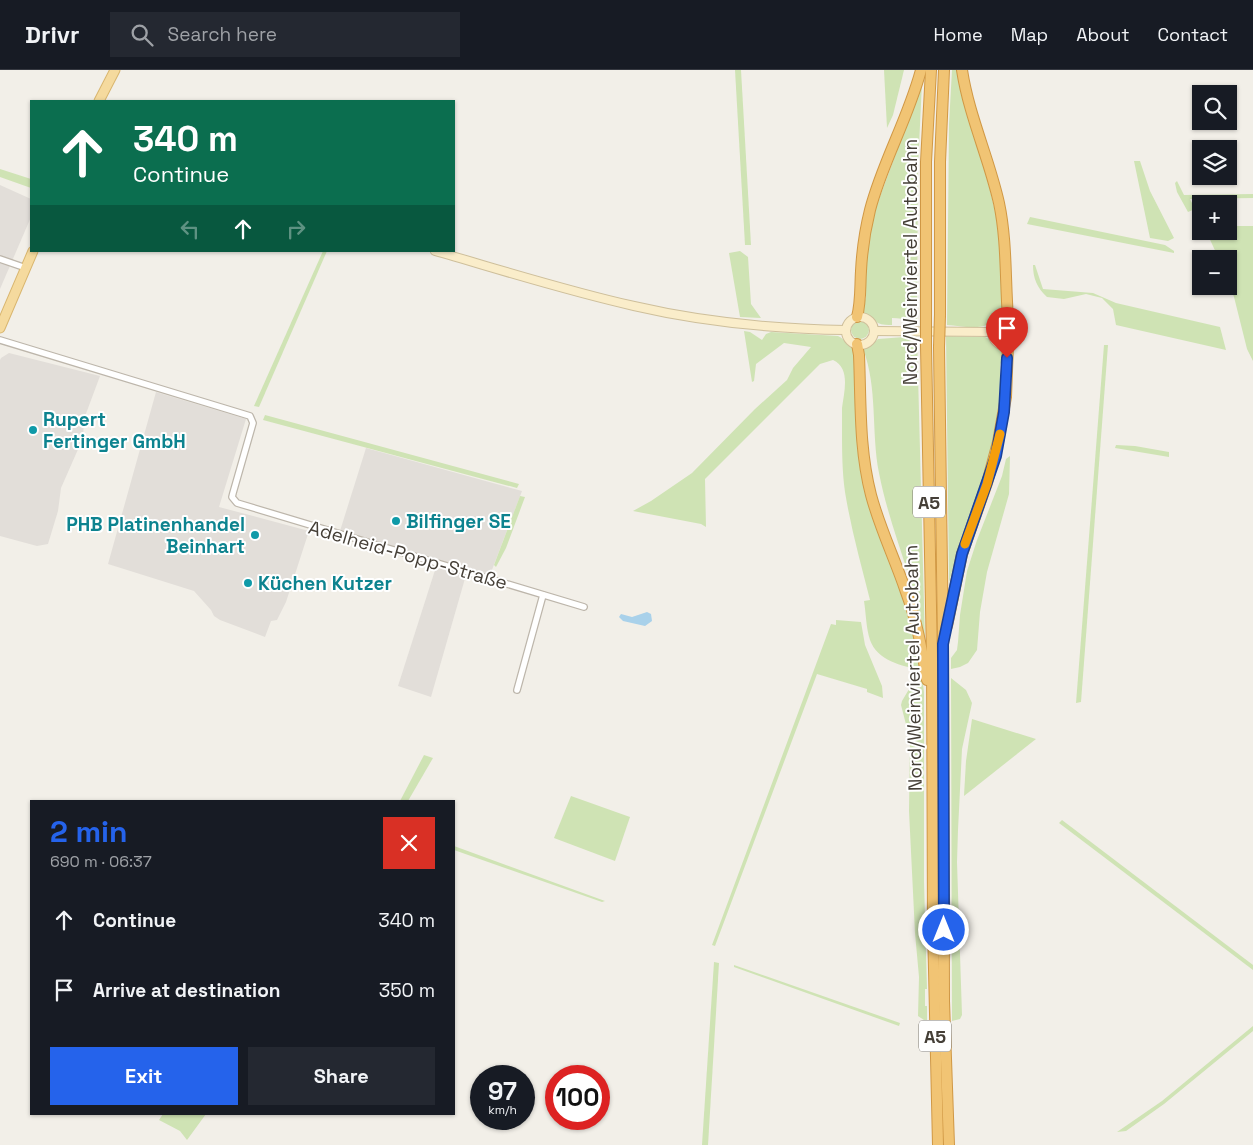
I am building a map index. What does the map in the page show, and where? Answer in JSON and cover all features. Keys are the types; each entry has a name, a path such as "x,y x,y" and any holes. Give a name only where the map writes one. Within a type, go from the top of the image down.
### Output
{"highway":[{"path":"857,317 860,305 863,248 870,208 908,112 921,70"},
{"name":"Nord/Weinviertel Autobahn","path":"931,70 926,162 926,346 932,710 933,926 938,1145"},
{"name":"Nord/Weinviertel Autobahn","path":"944,70 940,162 939,347 943,644 944,942 949,1145"},
{"path":"962,70 972,115 1000,210 1006,256 1008,318"},
{"path":"857,344 860,355 860,425 868,481 879,523 915,619 932,710"},
{"path":"943,644 962,554 987,484 998,442 1006,396 1008,345"}],"main road":[{"path":"100,100 115,70"},
{"path":"0,328 33,252"},
{"path":"438,252 581,293 658,311 701,319 762,326 846,330"},
{"path":"857,317 869,320 873,327 874,331 868,342 857,344 850,340 846,330 848,323 857,317"},
{"path":"1008,318 1018,324 1020,332 1018,339 1008,345 998,343 992,332 996,322 1000,319 1008,318"},
{"path":"874,331 992,332"}],"street":[{"path":"0,259 26,268"},
{"name":"Adelheid-Popp-Straße","path":"0,340 247,414 253,418 233,493 234,500 243,506 584,606"},
{"path":"517,690 543,595"}],"shaded area":[{"path":"0,185 30,199 30,219 0,289"},
{"path":"9,353 100,376 84,419 83,438 61,488 58,511 48,544 37,546 0,536 0,360"},
{"path":"156,392 246,419 219,507 309,531 286,602 277,620 271,621 265,637 220,620 214,616 194,591 108,564"},
{"path":"366,448 522,491 490,575 340,531"},
{"path":"436,567 466,575 431,697 398,686"}],"green space":[{"path":"735,70 741,70 751,245 745,245"},
{"path":"884,70 904,70 893,115 887,128"},
{"path":"952,70 957,70 960,87 990,190 999,233 1002,314 989,324 980,327 947,325 949,124"},
{"path":"922,83 918,167 917,319 892,318 892,325 883,325 864,313 863,305 866,298 865,263 875,210"},
{"path":"1134,161 1140,161 1150,191 1174,238 1168,241 1150,238"},
{"path":"0,169 30,179 30,188 0,177"},
{"path":"1177,181 1184,195 1253,194 1253,198 1237,198 1237,195 1192,195 1192,199 1190,199 1192,210 1188,212 1177,192 1175,183"},
{"path":"1030,217 1165,245 1174,253 1027,224"},
{"path":"1237,226 1253,226 1253,361 1247,349 1233,295 1237,295 1237,250 1215,250 1210,240 1237,240"},
{"path":"740,251 748,257 751,304 761,318 740,317 729,253"},
{"path":"323,252 327,252 259,407 254,406"},
{"path":"1033,265 1035,265 1043,289 1093,293 1116,303 1220,327 1226,350 1116,325 1113,309 1102,298 1086,294 1064,299 1047,297 1036,282"},
{"path":"856,321 864,321 869,326 867,337 856,339 851,334 851,326"},
{"path":"1002,322 1010,322 1015,327 1013,338 1002,340 997,335 997,327"},
{"path":"744,331 750,332 762,340 766,334 771,332 838,336 848,343 853,350 858,445 913,627 921,669 891,661 878,653 870,640 864,601 870,600 853,533 844,484 842,408 845,381 842,369 833,360 820,364 705,479 706,527 701,524 633,511 692,473 755,409 787,380 793,368 811,347 784,343 756,364 754,381 752,382"},
{"path":"917,336 925,642 916,599 879,473 871,379 863,349 869,347 878,339"},
{"path":"946,336 985,337 1003,349 1000,365 1000,399 995,435 984,476 960,541 949,583"},
{"path":"1104,345 1108,345 1081,702 1076,703"},
{"path":"265,415 519,484 517,488 263,420"},
{"path":"1116,445 1169,452 1169,457 1115,448"},
{"path":"1010,456 1009,494 987,572 980,612 977,650 968,663 951,669 951,658 957,650 967,571 1002,476 1006,459"},
{"path":"520,496 525,497 506,548 496,567 494,565"},
{"path":"836,620 861,622 865,645 882,686 883,698 867,692 867,689 817,674 715,946 712,945 831,624 836,625"},
{"path":"922,677 924,692 924,882 927,989 925,989 925,1006 927,1006 927,1022 918,1016 919,977 909,811 910,740 901,705 915,679"},
{"path":"951,678 966,690 972,703 962,749 958,830 957,862 962,1015 960,1019 952,1021"},
{"path":"972,719 1036,739 964,796 966,761"},
{"path":"424,755 433,758 409,800 401,800"},
{"path":"571,796 630,817 615,861 554,838"},
{"path":"1062,820 1253,965 1253,970 1059,823"},
{"path":"455,846 605,901 602,902 455,850"},
{"path":"714,962 719,963 708,1145 702,1145"},
{"path":"734,965 900,1023 899,1026 734,967"},
{"path":"1253,1026 1253,1031 1164,1104 1126,1131 1117,1132 1162,1101"},
{"path":"162,1115 205,1115 187,1140 180,1131 159,1120"}],"water":[{"path":"647,612 651,614 652,621 645,626 623,621 619,617 621,614 632,617"}],"slow traffic":[{"path":"965,544 996,456 1000,434"}],"place":[{"name":"Rupert Fertinger GmbH","path":"33,430"},
{"name":"Bilfinger SE","path":"396,521"},
{"name":"PHB Platinenhandel Beinhart","path":"255,535"},
{"name":"Küchen Kutzer","path":"248,583"}],"route":[{"path":"944,930 943,644 962,554 996,456 1006,396 1007,358"}]}
